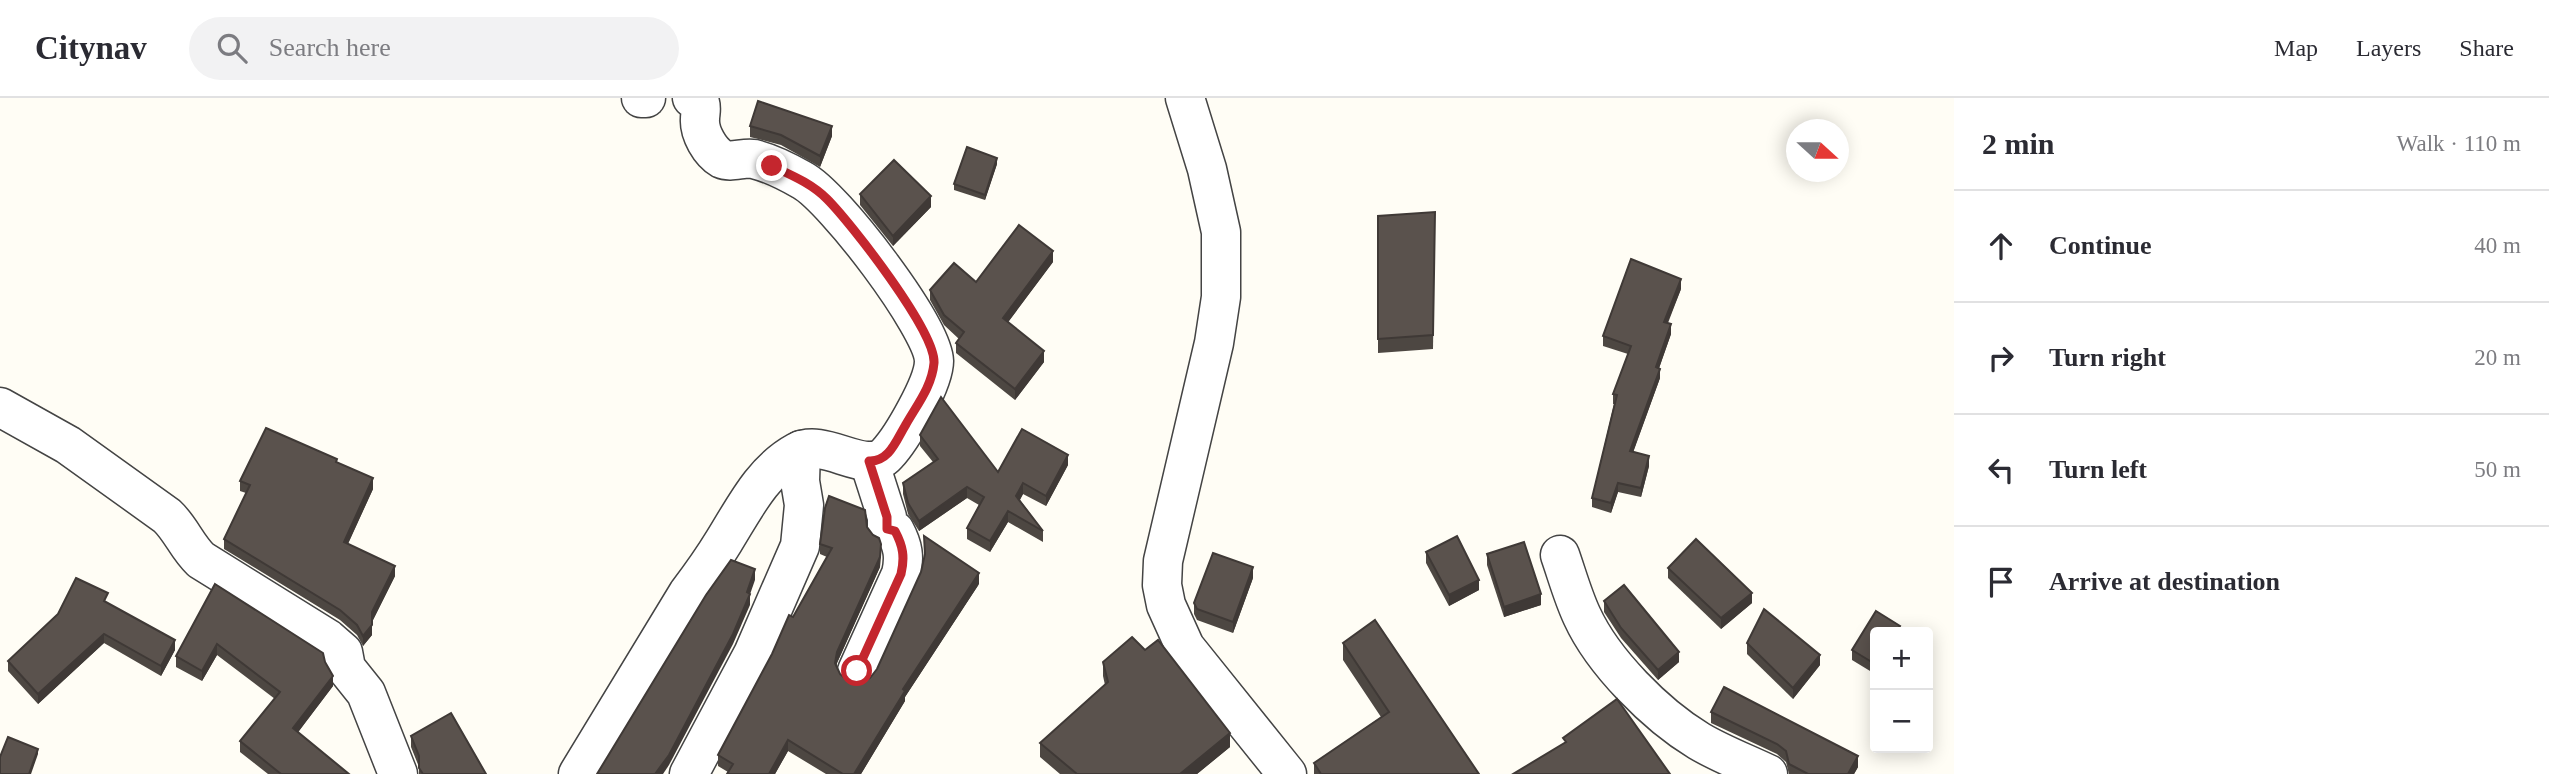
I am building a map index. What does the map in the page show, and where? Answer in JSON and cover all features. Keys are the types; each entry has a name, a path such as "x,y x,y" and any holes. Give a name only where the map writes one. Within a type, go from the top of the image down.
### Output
{"street":[{"path":"578,774 688,593 762,482 779,464 801,450 819,448 869,461 881,459 889,452 919,405 934,365 928,340 879,261 826,198 804,181 751,158 721,158 705,139 700,125 701,107 698,101 692,98"},
{"path":"1185,98 1207,169 1221,232 1221,297 1163,561 1162,585 1171,620 1185,646 1287,774"},
{"path":"0,407 68,445 167,516 201,560 328,639 343,652 346,668 366,693 398,774"},
{"path":"689,774 753,654 800,546 804,505 800,481 801,450"},
{"path":"857,671 904,562 900,540 895,531 887,529 887,517 869,461"},
{"path":"1560,555 1582,617 1601,648 1632,684 1672,722 1700,742 1768,774"}],"building":[{"path":"758,101 832,126 820,156 781,135 750,126"},
{"path":"967,147 997,158 985,195 954,184"},
{"path":"894,160 931,196 893,236 860,194"},
{"path":"1435,212 1433,335 1378,339 1378,216"},
{"path":"1019,225 1053,251 1003,318 1044,351 1015,389 956,343 964,332 944,315 930,290 954,263 976,282"},
{"path":"1631,259 1681,279 1664,322 1671,324 1656,367 1660,369 1630,451 1649,456 1641,488 1618,483 1611,503 1592,498 1617,395 1613,394 1631,346 1603,336"},
{"path":"941,397 998,472 1022,429 1068,455 1046,496 1023,483 1016,496 1043,531 1008,511 990,541 967,528 984,497 967,487 919,521 908,503 903,483 938,459 920,435"},
{"path":"266,428 373,478 344,542 395,566 372,612 372,625 363,636 357,625 340,610 224,539 250,485 240,481"},
{"path":"829,496 865,510 867,527 879,538 881,544 880,557 837,652 835,663 840,674 847,680 860,682 870,678 877,669 921,572 925,554 924,536 979,573 903,689 905,691 854,774 843,774 788,740 769,774 727,774 733,764 718,755 772,654 789,615 793,617 832,548 820,544"},
{"path":"1457,536 1479,580 1449,595 1426,552"},
{"path":"1696,539 1752,593 1721,618 1668,568"},
{"path":"1524,542 1541,594 1504,607 1487,554"},
{"path":"1213,553 1253,567 1233,622 1197,609 1194,603"},
{"path":"731,560 755,569 747,592 750,594 733,634 669,755 655,774 597,774 706,595"},
{"path":"76,578 108,593 104,601 175,640 161,666 104,634 38,694 8,661 58,614"},
{"path":"215,584 323,653 333,676 293,728 349,774 281,774 240,741 280,692 217,644 202,671 176,656"},
{"path":"1624,585 1679,652 1658,670 1621,628 1604,601"},
{"path":"1764,609 1820,655 1793,688 1747,643"},
{"path":"1876,611 1900,626 1870,627 1870,661 1852,650"},
{"path":"1375,620 1479,774 1321,774 1314,763 1389,712 1343,643"},
{"path":"1132,637 1145,650 1158,640 1230,733 1180,774 1077,774 1040,743 1108,682 1103,662"},
{"path":"1724,687 1858,756 1848,774 1808,774 1789,764 1786,751 1777,744 1711,712"},
{"path":"1617,699 1670,774 1513,774 1566,742 1563,738"},
{"path":"451,713 486,774 423,774 419,768 419,756 411,736"},
{"path":"8,737 38,749 29,774 0,774 0,757"}],"route":[{"path":"772,166 804,181 826,198 879,261 928,340 934,356 930,381 899,439 884,457 869,461 887,517 887,529 895,531 900,540 904,562 857,671"}]}
